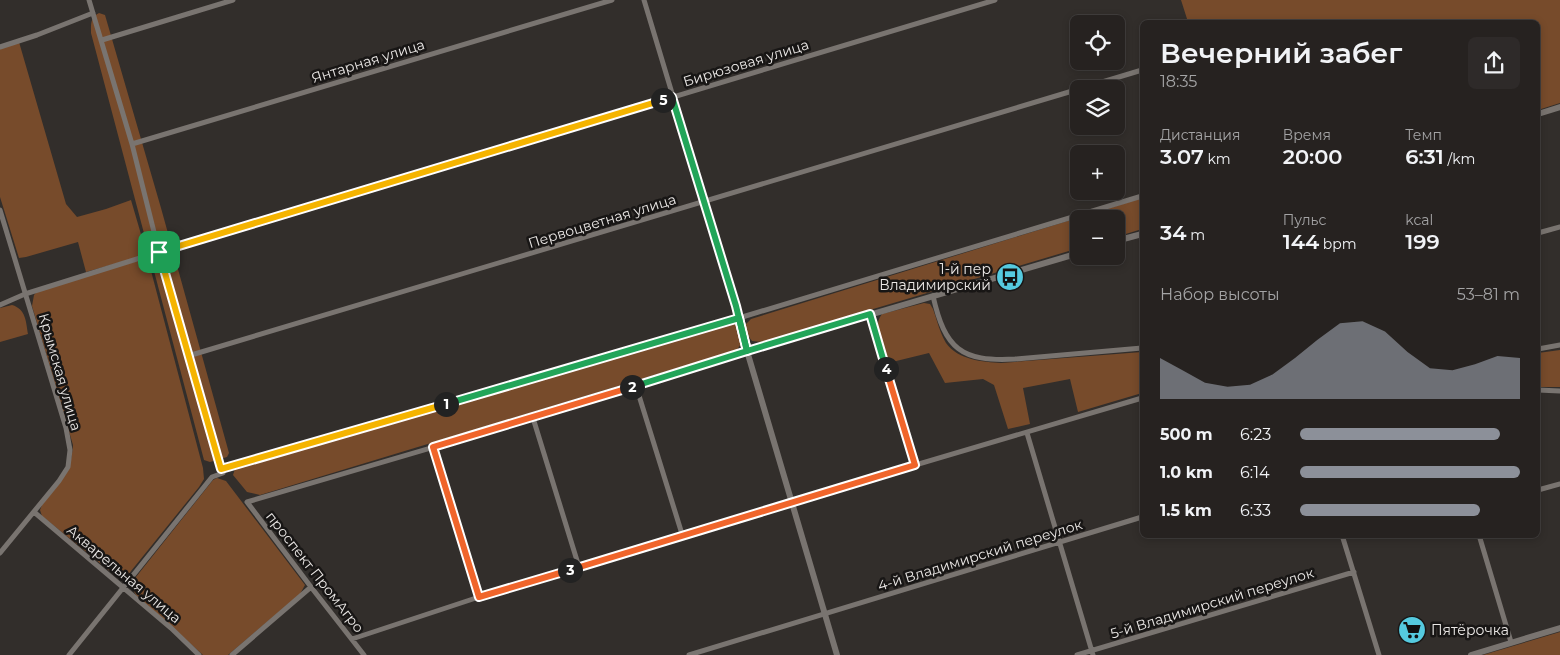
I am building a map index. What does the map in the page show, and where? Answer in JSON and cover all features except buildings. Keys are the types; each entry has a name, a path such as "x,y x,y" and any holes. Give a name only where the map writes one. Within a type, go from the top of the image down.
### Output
{"street":[{"path":"70,655 212,477 223,473 188,356 132,144 90,0"},
{"path":"102,40 233,0"},
{"name":"Янтарная улица","path":"132,144 612,0"},
{"path":"644,0 837,655"},
{"name":"Бирюзовая улица","path":"0,305 25,294 159,252 995,0"},
{"path":"0,47 37,36 93,13"},
{"name":"Первоцветная улица","path":"1109,80 1140,71"},
{"name":"Первоцветная улица","path":"188,356 1070,92"},
{"path":"1540,113 1560,107"},
{"path":"221,469 739,318 1140,197"},
{"name":"Крымская улица","path":"0,210 66,428 70,450 68,468 0,553"},
{"path":"1540,232 1560,226"},
{"path":"1125,239 1140,235"},
{"path":"479,597 433,447 870,314 1070,256"},
{"path":"934,296 936,308 945,332 951,341 962,352 976,358 1015,359 1140,348"},
{"path":"870,314 915,465"},
{"path":"1540,349 1560,345"},
{"path":"636,386 682,534"},
{"path":"1540,390 1560,390"},
{"path":"352,640 479,597 682,534 1140,399"},
{"path":"533,418 579,567"},
{"path":"1027,433 1092,653"},
{"name":"проспект ПромАгро","path":"364,655 311,588 248,502 433,447"},
{"path":"1540,489 1560,484"},
{"name":"Акварельная улица","path":"34,512 171,628 199,655"},
{"name":"4-й Владимирский переулок","path":"689,655 1140,518"},
{"path":"1343,538 1379,655"},
{"path":"1480,538 1511,642"},
{"name":"5-й Владимирский переулок","path":"1077,655 1092,653 1354,572"},
{"path":"232,655 311,588"},
{"path":"1471,655 1560,628"}],"shaded area":[{"path":"1181,0 1560,0 1560,103 1540,109 1540,20 1187,20"},
{"path":"99,13 105,15 229,453 227,457 210,462 204,460 91,33 93,19"},
{"path":"19,42 66,204 77,217 131,200 145,248 145,253 142,256 86,272 78,242 19,258 0,197 0,47"},
{"path":"1140,199 1140,230 1125,234 1125,210 1103,210"},
{"path":"1070,220 1070,251 762,342 752,341 745,325 751,319"},
{"path":"137,261 145,263 150,267 203,468 204,479 127,576 121,579 42,516 40,510 67,471 73,445 32,306 34,295 39,289"},
{"path":"924,303 930,304 942,335 951,349 964,357 979,361 1001,363 1140,352 1140,394 1078,412 1070,379 1023,388 1030,424 1008,429 994,385 983,379 945,383 929,353 888,363 878,332 879,319 882,314"},
{"path":"12,305 23,313 28,334 0,342 0,308"},
{"path":"731,323 738,326 742,342 737,350 260,495 247,492 233,475 235,469 239,466"},
{"path":"1560,350 1560,387 1540,387 1540,353"},
{"path":"217,478 226,481 305,585 300,594 228,655 203,655 136,595 131,586 132,582 213,480"},
{"path":"1560,632 1560,655 1483,655"}],"place":[{"name":"1-й пер Владимирский","path":"1010,277"},
{"name":"Пятёрочка","path":"1412,630"}],"route":[{"path":"159,252 221,469 739,318 747,351 533,418 433,447 479,597 915,465 870,314 747,351 745,343 739,318 736,306 672,97 159,252"}]}
